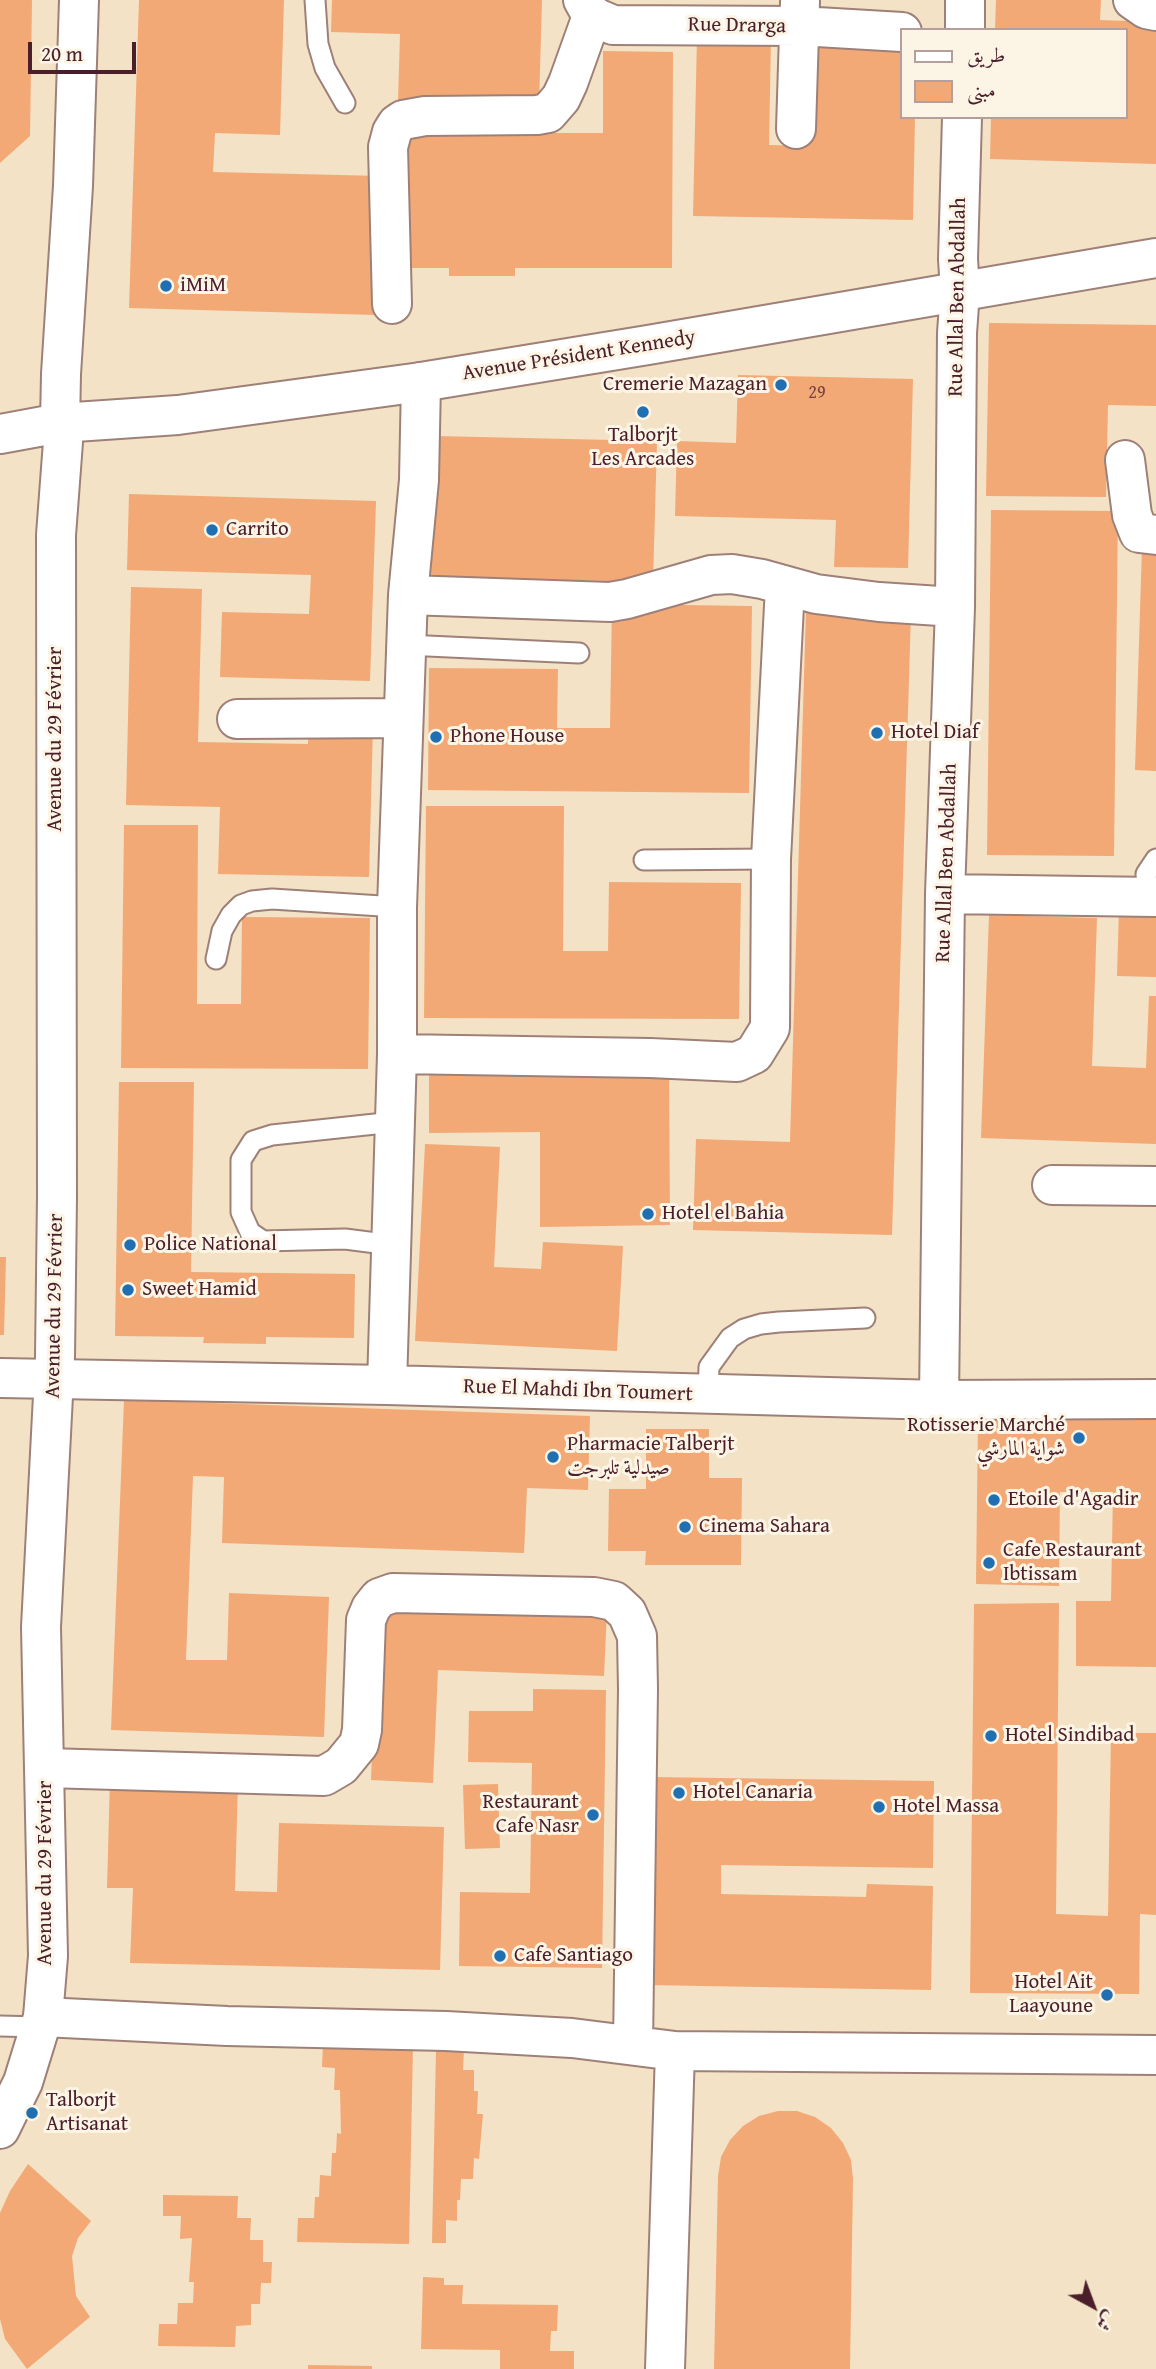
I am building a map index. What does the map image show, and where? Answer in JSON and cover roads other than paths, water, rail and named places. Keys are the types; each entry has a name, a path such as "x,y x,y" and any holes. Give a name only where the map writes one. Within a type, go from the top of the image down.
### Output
{"street":[{"name":"Avenue du 29 Février","path":"0,2129 23,2082 42,2022 48,1956 41,1627 54,1378 57,1196 56,535 63,442 60,423 73,186 79,0"},
{"path":"965,0 965,28"},
{"path":"1133,0 1146,9 1156,11"},
{"path":"392,304 388,147 397,124 403,120 425,116 548,113 556,106 568,83 587,8"},
{"name":"Rue Drarga","path":"587,8 613,25 800,13 900,32"},
{"path":"796,130 800,13"},
{"name":"Rue Allal Ben Abdallah","path":"939,1400 945,894 955,607 962,119"},
{"name":"Avenue Président Kennedy","path":"0,434 60,423 178,415 421,382 1156,258"},
{"path":"387,1385 397,1054 397,907 408,596 419,480 421,382"},
{"path":"1125,460 1132,515 1139,533 1156,535"},
{"path":"408,596 610,602 711,575 733,574 816,594 955,607"},
{"path":"397,1054 737,1062 754,1054 770,1028 771,859 785,586"},
{"path":"237,719 404,718"},
{"path":"945,894 1152,897"},
{"path":"1052,1185 1156,1186"},
{"name":"Rue El Mahdi Ibn Toumert","path":"0,1378 939,1400 1156,1399"},
{"path":"46,1768 324,1776 341,1766 359,1744 362,1730 366,1620 379,1598 393,1593 406,1593 594,1597 614,1601 627,1613 636,1636 638,1689 633,2045"},
{"path":"42,2022 446,2031 572,2038 675,2051 1156,2055"},
{"path":"665,2369 675,2051"}],"lane":[{"path":"315,0 318,44 325,68 345,103"},
{"path":"406,645 579,653"},
{"path":"644,860 771,859"},
{"path":"1152,897 1146,874 1156,859"},
{"path":"216,959 222,931 231,915 240,905 252,901 272,899 397,907"},
{"path":"392,1245 345,1239 263,1241 250,1232 241,1212 241,1160 253,1141 272,1135 394,1122"},
{"path":"708,1395 709,1367 730,1338 744,1329 779,1322 865,1318"},
{"path":"0,2026 42,2022"}],"place":[{"name":"iMiM","path":"166,286"},
{"name":"Cremerie Mazagan","path":"781,385"},
{"name":"Talborjt Les Arcades","path":"643,412"},
{"name":"Carrito","path":"212,530"},
{"name":"Hotel Diaf","path":"877,733"},
{"name":"Phone House","path":"436,737"},
{"name":"Hotel el Bahia","path":"648,1214"},
{"name":"Police National","path":"130,1245"},
{"name":"Sweet Hamid","path":"128,1290"},
{"name":"Rotisserie Marché شواية المارشي","path":"1079,1438"},
{"name":"Pharmacie Talberjt صيدلية تلبرجت","path":"553,1457"},
{"name":"Etoile d'Agadir","path":"994,1500"},
{"name":"Cinema Sahara","path":"685,1527"},
{"name":"Cafe Restaurant Ibtissam","path":"989,1563"},
{"name":"Hotel Sindibad","path":"991,1736"},
{"name":"Hotel Canaria","path":"679,1793"},
{"name":"Hotel Massa","path":"879,1807"},
{"name":"Restaurant Cafe Nasr","path":"593,1815"},
{"name":"Cafe Santiago","path":"500,1956"},
{"name":"Hotel Ait Laayoune","path":"1107,1995"},
{"name":"Talborjt Artisanat","path":"32,2113"}]}
